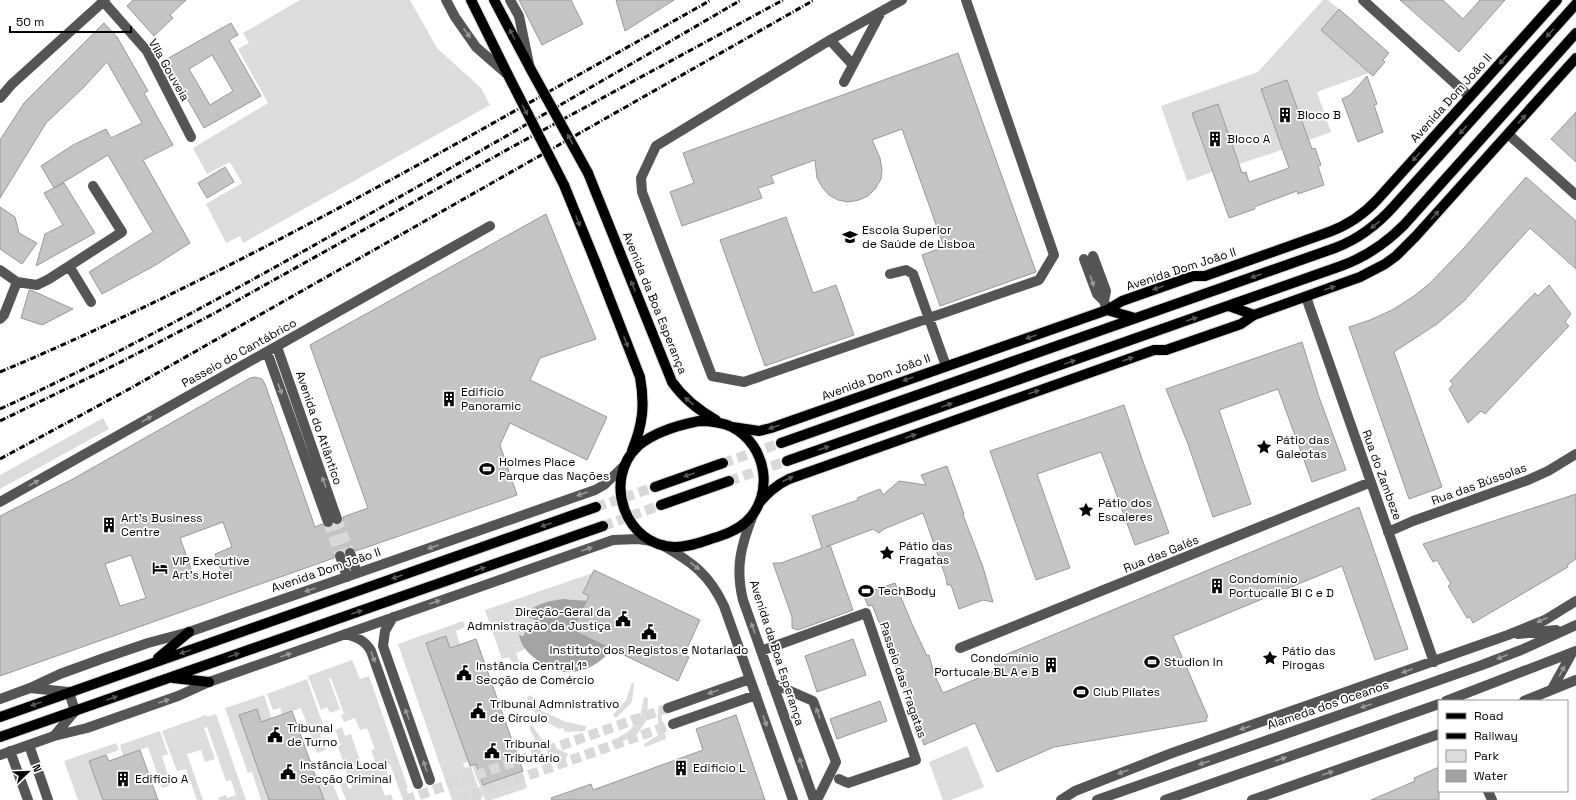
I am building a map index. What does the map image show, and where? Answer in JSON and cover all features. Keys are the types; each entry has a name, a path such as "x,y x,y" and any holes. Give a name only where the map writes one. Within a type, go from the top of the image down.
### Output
{"main road":[{"path":"471,0 564,185 640,377 643,392 642,416 638,436 621,475 620,486 623,508 634,528 642,535 662,545 673,547 695,545 737,528 753,513 767,493 788,478 1154,350 1166,350 1241,324 1254,315 1360,277 1385,264 1396,256 1416,236 1576,58"},
{"name":"Avenida da Boa Esperança","path":"494,0 588,173 672,382 686,400 702,412 722,423"},
{"name":"Avenida Dom João II","path":"732,427 759,430 771,428 946,366 1106,305 1122,301 1194,276 1205,276 1329,232 1347,224 1363,214 1374,204 1557,0"},
{"path":"781,442 1335,248 1364,234 1382,220 1576,4"},
{"path":"788,461 1353,262 1385,242 1409,219 1576,33"},
{"path":"1106,305 1135,318"},
{"path":"1229,306 1254,315"},
{"path":"630,455 647,440 689,424 711,421 722,423 732,427 750,441 761,460 764,482 759,504"},
{"path":"654,487 723,463"},
{"path":"661,505 729,481"},
{"name":"Avenida Dom João II","path":"0,716 596,507"},
{"path":"0,737 603,526"},
{"path":"152,663 189,632"},
{"path":"169,678 209,682"}],"street":[{"path":"0,98 12,84 103,0"},
{"name":"Vila Gouveia","path":"103,0 147,51 191,137"},
{"path":"446,0 455,17 476,47 508,75"},
{"path":"510,0 518,16 530,68"},
{"path":"902,0 830,40 656,146 641,178 642,192 712,376 744,382 930,319 1039,280 1054,255 966,0"},
{"path":"1363,0 1470,97"},
{"path":"844,82 882,12"},
{"path":"830,40 853,65"},
{"path":"1508,134 1576,195"},
{"path":"0,270 17,282 37,285 49,279 122,232 93,186"},
{"name":"Passeio do Cantábrico","path":"0,502 490,226"},
{"path":"1089,257 1097,294 1106,305"},
{"path":"69,266 91,302"},
{"path":"890,274 906,270 913,274 946,366"},
{"path":"0,319 4,315 17,282"},
{"name":"Rua do Zambeze","path":"1306,297 1434,662"},
{"name":"Avenida do Atlântico","path":"267,352 333,520 277,347"},
{"name":"Rua das Bússolas","path":"1388,532 1528,480 1548,471 1576,454"},
{"name":"Avenida Dom João II","path":"0,697 30,688 60,674 148,643 189,632 595,490 616,475 625,465"},
{"name":"Rua das Galés","path":"960,648 1370,482"},
{"name":"Avenida da Boa Esperança","path":"753,513 745,533 738,569 739,585 814,800"},
{"path":"0,755 54,736 94,726 178,696 209,682 613,540 638,538 652,541"},
{"path":"662,545 682,556 699,570 718,592 793,800"},
{"path":"345,555 352,575"},
{"name":"Alameda dos Oceanos","path":"1061,800 1075,791 1172,753 1508,635 1545,620 1576,601"},
{"name":"Passeio das Fragatas","path":"761,651 866,613 916,760 848,783 839,779"},
{"path":"393,617 385,631 383,646 430,780"},
{"name":"Alameda dos Oceanos","path":"1097,800 1482,665 1576,625"},
{"name":"Alameda dos Oceanos","path":"1508,635 1566,630"},
{"path":"345,634 362,640 368,645 371,651 418,784"},
{"path":"1552,689 1574,652"},
{"path":"1449,700 1574,652"},
{"path":"668,708 750,679"},
{"path":"1526,700 1576,680"},
{"path":"772,683 814,701 836,762 817,800"},
{"name":"Avenida Dom João II","path":"30,688 69,692"},
{"path":"54,736 75,711 69,692"},
{"path":"673,724 756,695"},
{"path":"1165,800 1438,704"},
{"path":"1252,800 1438,734"},
{"path":"29,745 48,800"},
{"path":"10,751 28,800"}],"green space":[{"path":"300,0 410,0 437,48 481,88 490,105 243,243 240,236 226,243 206,204 242,183 230,162 207,174 193,148 268,103 238,49 249,43 243,33"},
{"path":"1323,0 1328,0 1339,9 1321,30 1369,73 1317,92 1331,132 1309,140 1287,80 1261,89 1282,150 1239,164 1218,104 1192,113 1212,172 1187,181 1161,106 1258,72"},
{"path":"103,418 109,429 0,489 0,475"},
{"path":"593,573 583,593 594,598 592,602 568,599 525,615 544,623 542,627 520,622 525,632 519,640 525,649 516,653 518,659 530,670 526,673 511,661 509,657 502,659 485,610"},
{"path":"463,621 465,627 456,631 462,651 453,654 446,636 426,643 468,761 463,763 465,768 471,766 482,800 452,800 398,644"},
{"path":"352,660 360,679 369,676 408,788 406,789 411,800 403,800 390,764 385,766 390,779 380,783 385,796 391,794 393,800 346,800 340,784 346,782 349,789 352,788 338,747 341,745 335,730 342,727 345,736 351,734 363,770 377,766 371,750 375,749 367,728 360,730 355,718 344,722 341,715 344,714 331,678 329,679 340,709 330,713 327,707 321,710 308,676"},
{"path":"307,679 326,733 320,735 326,750 317,753 301,708 282,715 280,708 273,710 267,694"},
{"path":"632,683 634,683 632,702 616,718 613,715 626,700"},
{"path":"264,695 272,719 261,722 257,709 240,715 269,800 261,800 252,772 248,773 225,708"},
{"path":"531,695 542,711 566,722 586,726 585,731 565,732 563,728 559,729 537,717 527,697"},
{"path":"644,697 648,698 647,720 637,734 614,746 611,742 629,731 640,717"},
{"path":"660,709 666,739 645,747 644,744 658,735 658,710"},
{"path":"216,714 246,800 219,800 218,798 226,795 227,798 236,795 231,780 226,781 207,727 204,728 215,759 205,762 201,750 187,754 203,800 197,800 186,769 177,771 162,731 206,715 207,717"},
{"path":"532,725 543,741 568,754 566,759 538,746 529,727"},
{"path":"160,731 168,754 162,756 171,785 162,788 148,747 123,756 120,745"},
{"path":"116,743 119,750 89,761 103,800 78,800 64,761"},
{"path":"967,746 984,787 951,800 943,800 929,762"},
{"path":"476,764 522,771 527,788 492,800 485,800 472,765"},
{"path":"331,778 339,800 324,800 318,783"}],"water":[{"path":"563,599 589,601 584,606 572,630 612,649 604,658 595,664 576,672 555,670 545,666 533,657 525,648 519,635 523,636 525,632 518,629 520,622 542,627 544,624 524,615 528,611 542,604"}],"building":[{"path":"133,0 186,0 170,15 173,18 154,36 127,6"},
{"path":"519,0 571,0 583,24 542,45"},
{"path":"616,0 674,0 625,31"},
{"path":"1400,0 1443,0 1463,19 1480,0 1505,0 1459,52"},
{"path":"1339,9 1389,53 1383,60 1385,62 1373,76 1321,30"},
{"path":"104,23 117,37 148,91 144,93 173,145 143,160 190,243 154,266 102,294 89,272 153,232 108,155 54,188 41,166 73,145 106,129 111,138 142,123 107,62 83,88 46,123 0,198 0,140 24,103"},
{"path":"231,23 238,35 229,40 261,96 204,128 165,60","holes":["212,55 233,91 210,105 189,69"]},
{"path":"958,53 1036,272 940,306 922,255 944,247 902,129 872,140 880,158 882,169 881,179 875,189 868,196 859,200 848,202 838,200 829,195 817,178 815,160 771,176 774,183 758,188 762,198 682,226 670,192 694,183 683,153"},
{"path":"1367,76 1377,104 1374,105 1383,132 1358,142 1342,99 1350,95"},
{"path":"1287,80 1312,149 1315,148 1321,165 1318,166 1324,185 1298,194 1297,191 1254,207 1255,209 1229,218 1192,113 1218,104 1242,173 1246,172 1249,182 1289,168 1261,89"},
{"path":"1576,112 1576,162 1551,139"},
{"path":"225,167 234,182 207,198 198,183"},
{"path":"1526,177 1576,221 1576,269 1530,228 1464,301 1437,324 1394,352 1442,487 1409,499 1349,327 1370,320 1392,310 1429,284 1463,249"},
{"path":"64,183 95,233 36,266 45,234 63,225 44,193"},
{"path":"0,207 15,217 19,233 37,243 22,264 0,249"},
{"path":"546,214 596,339 540,358 530,380 607,417 587,460 510,423 500,445 517,495 356,551 351,547 348,547 344,551 338,550 334,554 334,558 0,676 0,516 73,479 250,378 255,377 262,379 265,384 315,527 322,524 327,528 331,528 334,524 339,525 343,521 343,517 368,508 310,345","holes":["223,522 232,547 215,554 221,571 195,580 180,538","131,555 146,598 120,606 105,564"]},
{"path":"786,217 813,293 836,285 854,335 765,366 720,240"},
{"path":"1549,285 1571,314 1565,322 1569,326 1485,414 1481,411 1468,423 1449,389 1453,384 1450,381 1535,293 1538,296"},
{"path":"29,290 73,309 42,325 21,318"},
{"path":"1302,342 1319,397 1346,470 1312,482 1278,389 1219,410 1251,504 1213,517 1188,444 1166,389"},
{"path":"1124,405 1169,533 1135,545 1101,452 1037,474 1070,568 1036,580 990,451"},
{"path":"947,466 964,514 963,515 983,567 993,602 983,600 959,609 951,585 947,585 946,578 923,513 884,529 879,533 873,529 830,545 853,610 798,630 792,628 792,617 773,563 781,563 822,548 812,516 858,500 857,498 880,489 883,495 899,481 926,485 921,475"},
{"path":"1576,494 1576,559 1567,565 1568,567 1473,623 1470,617 1467,618 1448,586 1451,584 1437,560 1433,562 1423,544"},
{"path":"1359,507 1408,649 1375,660 1342,566 1173,636 1208,717 1206,718 1207,721 1054,747 997,772 975,723 924,745 884,634 872,605 868,606 863,594 895,583 927,656 929,655 934,674 943,693 997,670 993,660"},
{"path":"594,570 700,620 684,655 689,657 678,681 572,630 589,596 583,593"},
{"path":"446,636 450,648 476,639 523,771 483,785 476,764 470,766 426,643"},
{"path":"853,639 866,675 817,692 805,656"},
{"path":"880,701 887,721 837,739 830,719"},
{"path":"257,709 261,722 292,711 324,800 269,800 239,715"},
{"path":"736,715 765,800 552,800 551,798 591,784 593,790 703,750 696,729"},
{"name":"Edificio A","path":"140,750 158,800 103,800 89,761 106,755 109,761"},
{"path":"1438,767 1439,800 1371,800 1415,781 1414,778"}],"tunnel":[{"path":"723,463 781,443"},
{"path":"729,481 787,461"},
{"path":"596,507 655,487"},
{"path":"603,526 661,505"},
{"path":"337,519 350,553"},
{"path":"328,522 340,556"},
{"path":"405,800 668,708"},
{"path":"458,800 673,724"}],"railway":[{"path":"0,372 92,332 272,243 449,148 711,0"},
{"path":"0,409 133,344 264,273 741,0"},
{"path":"0,421 115,365 213,314 512,147 783,0"},
{"path":"0,459 131,388 814,0"}],"place":[{"name":"Bloco B","path":"1285,115"},
{"name":"Bloco A","path":"1215,139"},
{"name":"Escola Superior de Saúde de Lisboa","path":"850,237"},
{"name":"Edifício Panoramic","path":"449,399"},
{"name":"Pátio das Galeotas","path":"1264,447"},
{"name":"Holmes Place Parque das Nações","path":"487,469"},
{"name":"Pátio dos Escaleres","path":"1086,510"},
{"name":"Art's Business Centre","path":"109,525"},
{"name":"Pátio das Fragatas","path":"887,553"},
{"name":"VIP Executive Art's Hotel","path":"160,568"},
{"name":"Condomínio Portucalle Bl C e D","path":"1217,586"},
{"name":"TechBody","path":"866,591"},
{"name":"Direção-Geral da Admnistração da Justiça","path":"623,619"},
{"name":"Instituto dos Registos e Notariado","path":"649,632"},
{"name":"Pátio das Pirogas","path":"1270,658"},
{"name":"Studion In","path":"1152,662"},
{"name":"Condomínio Portucale BL A e B","path":"1051,665"},
{"name":"Instância Central 1ª Secção de Comércio","path":"464,673"},
{"name":"Club Pilates","path":"1081,692"},
{"name":"Tribunal Admnistrativo de Círculo","path":"478,711"},
{"name":"Tribunal de Turno","path":"275,735"},
{"name":"Tribunal Tributário","path":"492,751"},
{"name":"Edificio L","path":"681,768"},
{"name":"Instância Local Secção Criminal","path":"288,772"},
{"name":"Edificio A","path":"123,779"}]}
